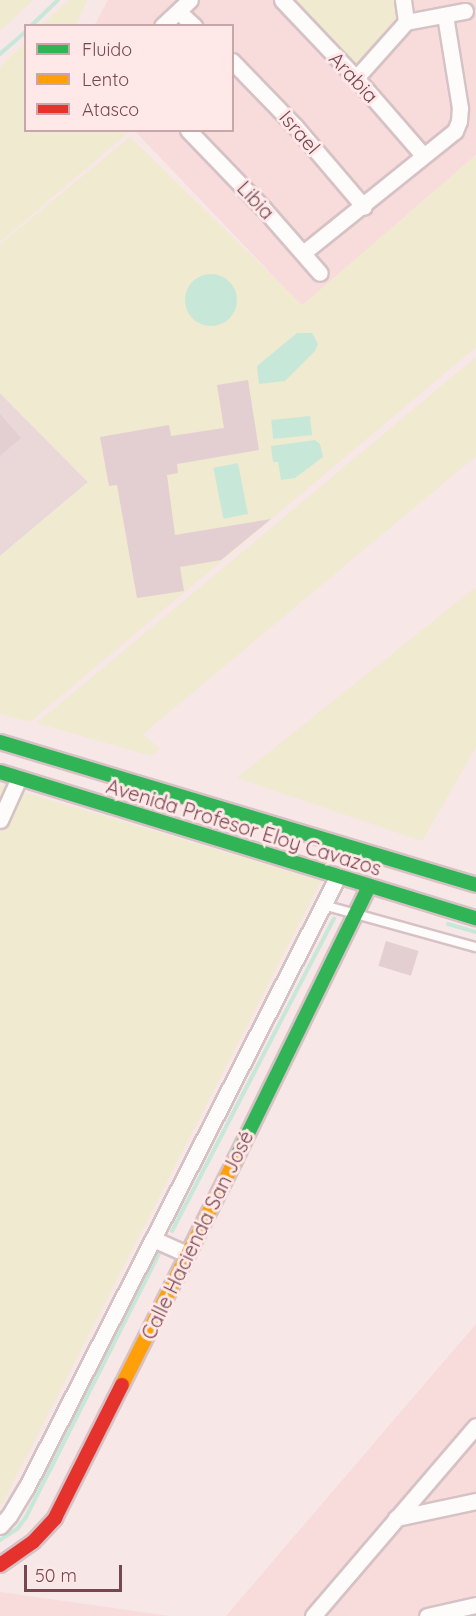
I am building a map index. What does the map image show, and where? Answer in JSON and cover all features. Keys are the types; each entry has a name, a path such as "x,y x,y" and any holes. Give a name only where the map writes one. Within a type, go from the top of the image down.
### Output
{"main road":[{"name":"Avenida Profesor Eloy Cavazos","path":"0,742 476,885"},
{"name":"Avenida Profesor Eloy Cavazos","path":"0,772 476,918"},
{"name":"Calle Hacienda San José","path":"0,1565 33,1542 55,1518 369,886"}],"street":[{"path":"164,24 190,0"},
{"name":"Arabia","path":"282,0 356,78 423,155"},
{"path":"403,0 406,22"},
{"path":"356,78 406,22 465,11"},
{"path":"179,12 192,24"},
{"path":"303,253 364,207 423,155 455,131 459,122 460,108 445,15"},
{"name":"Israel","path":"234,63 295,126 364,207"},
{"name":"Libia","path":"190,132 320,273"},
{"path":"0,820 19,778"},
{"name":"Calle Hacienda San José","path":"0,1526 13,1511 26,1488 338,876"},
{"path":"153,1239 186,1254"},
{"path":"313,1616 476,1426"},
{"path":"396,1518 476,1501"},
{"path":"427,1616 476,1605"}],"lane":[{"path":"323,905 476,947"}],"shaded area":[{"path":"0,0 33,0 0,31"},
{"path":"69,0 87,0 76,24 43,24"},
{"path":"108,0 476,0 476,155 302,306 136,132 234,132 234,24 95,24"},
{"path":"291,0 394,0 398,23 360,66 352,66"},
{"path":"24,43 24,132 129,132 0,242 0,67"},
{"path":"130,137 302,305 476,155 476,347 30,722 0,714 0,556 88,482 0,393 0,244"},
{"path":"211,274 221,276 229,282 235,290 237,300 235,310 229,318 221,324 211,326 201,324 193,318 187,310 185,300 187,290 193,282 201,276"},
{"path":"297,333 312,333 318,344 315,351 285,381 259,384 257,366"},
{"path":"476,357 476,456 143,734 160,749 151,756 37,723"},
{"path":"0,393 88,482 0,556"},
{"path":"310,416 312,435 273,439 271,420"},
{"path":"315,440 320,444 323,457 295,478 281,480 278,462 273,462 271,446"},
{"path":"238,463 248,514 223,519 213,468"},
{"path":"476,587 476,747 422,841 237,778"},
{"path":"0,785 321,881 0,1508"},
{"path":"476,1324 476,1616 226,1616"},
{"path":"0,1592 170,1616 0,1616"}],"building":[{"path":"248,380 259,450 177,464 178,473 167,475 175,535 271,519 221,560 180,567 184,591 137,598 117,485 109,486 100,437 169,425 171,436 224,428 217,385"},
{"path":"0,414 21,438 0,456"},
{"path":"386,941 419,951 411,976 378,966"}],"waterway":[{"path":"33,24 58,0"},
{"path":"0,54 24,33"},
{"path":"172,1231 334,918"},
{"path":"448,924 476,932"},
{"path":"0,1540 17,1529 26,1517 159,1254"}],"traffic: fast":[{"path":"0,742 476,885"},
{"path":"0,772 476,918"},
{"path":"235,1160 369,886"}],"traffic: slow":[{"path":"122,1385 235,1160"}],"traffic: jam":[{"path":"0,1565 33,1542 55,1518 122,1385"}]}
